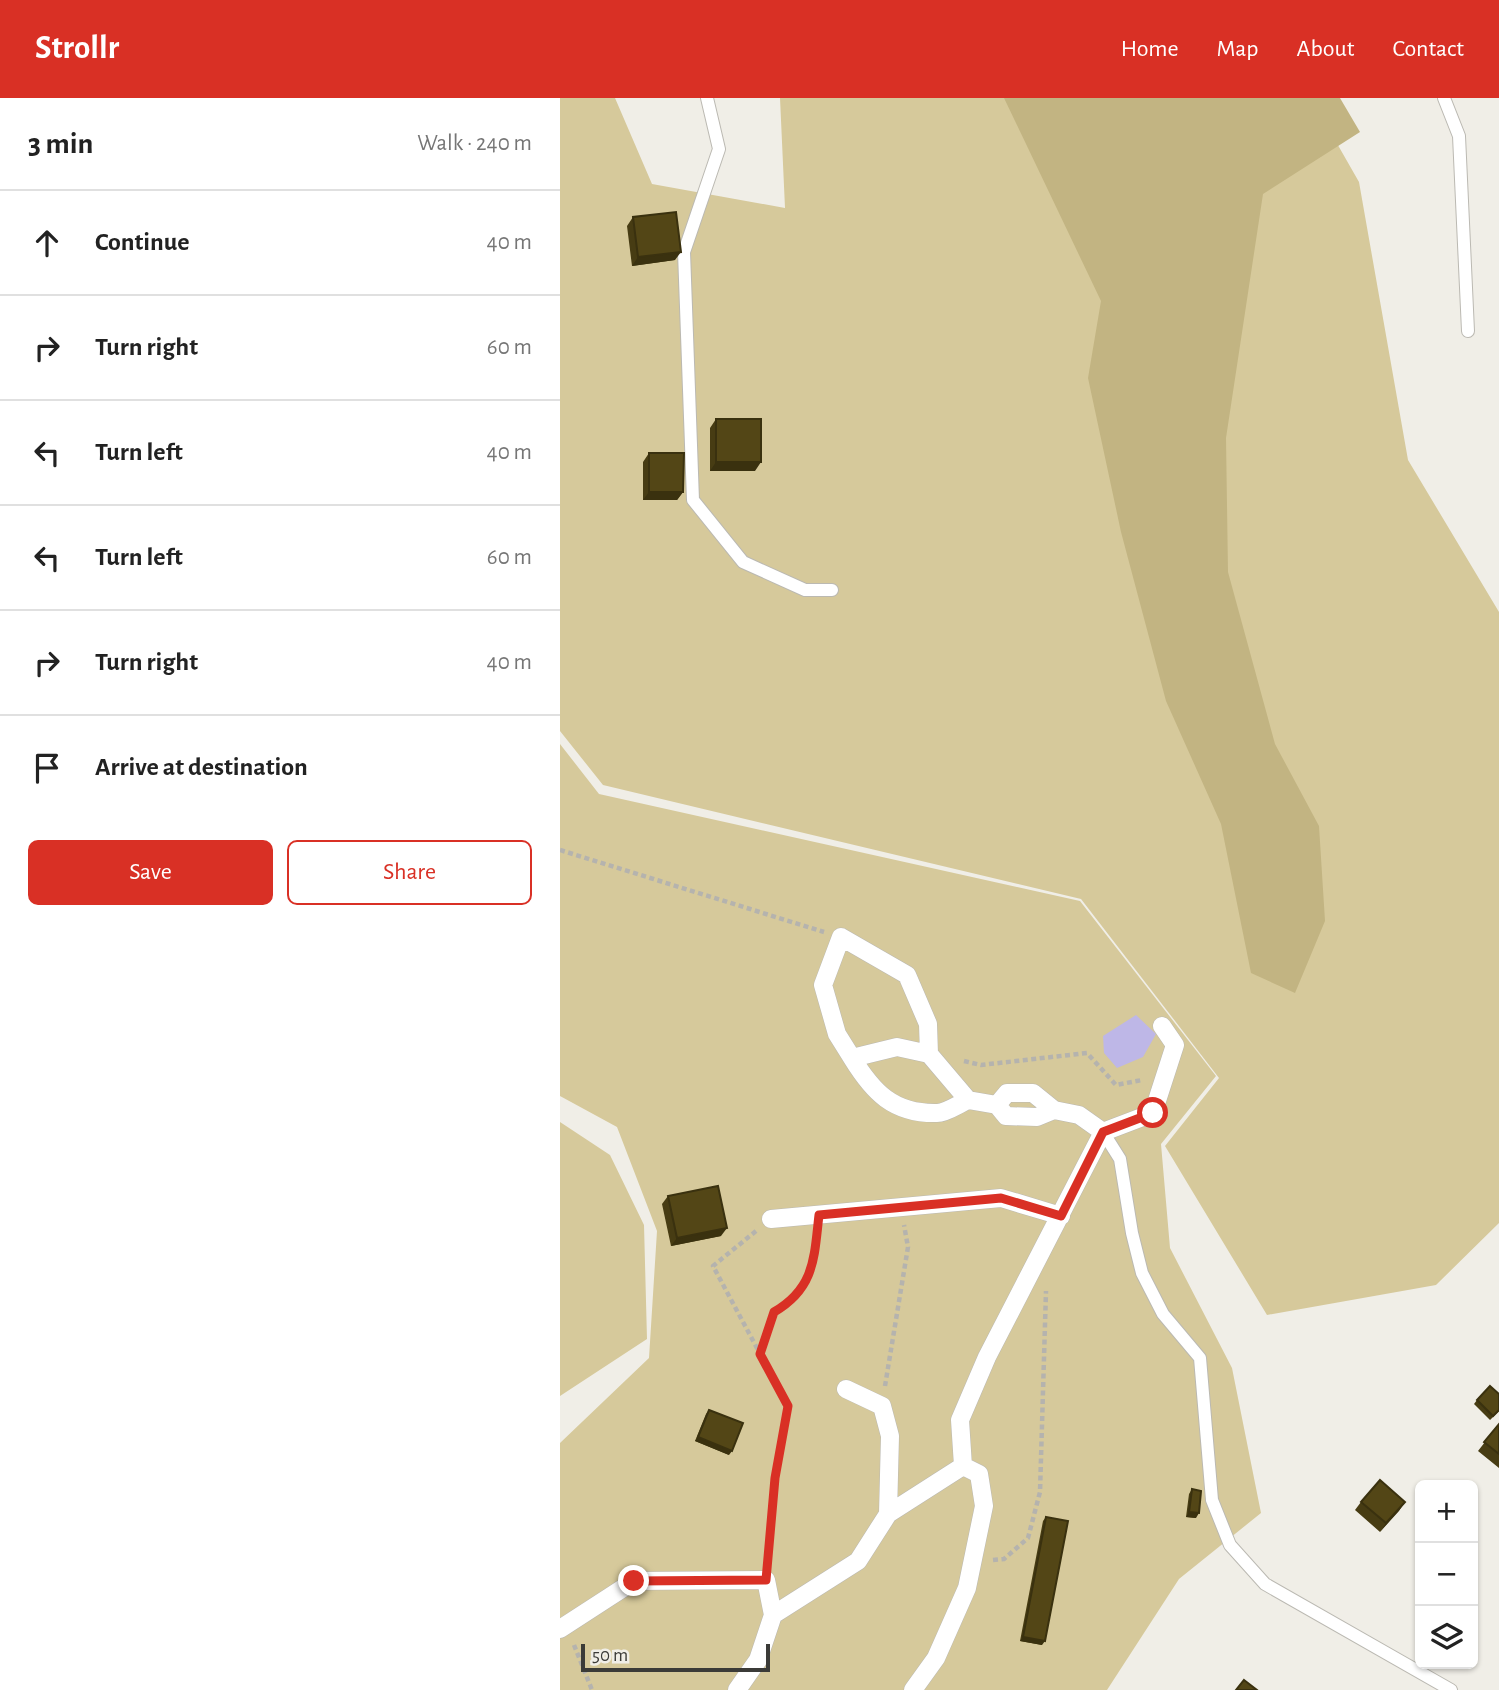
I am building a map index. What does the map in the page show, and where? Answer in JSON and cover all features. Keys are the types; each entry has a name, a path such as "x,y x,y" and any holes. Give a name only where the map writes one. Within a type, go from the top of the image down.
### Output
{"street":[{"path":"968,1100 929,1054 928,1024 907,975 841,937 823,985 837,1034 870,1087 893,1105 938,1113 968,1100 997,1105 1007,1093 1033,1093 1054,1110 1079,1115 1103,1132"},
{"path":"963,1466 960,1420 987,1357 1103,1132 1153,1113 1175,1045 1162,1026"},
{"path":"852,1058 897,1048 929,1054"},
{"path":"771,1219 1001,1198 1061,1216"},
{"path":"846,1389 882,1406 890,1436 888,1514"},
{"path":"773,1615 858,1561 888,1514 963,1466"},
{"path":"914,1690 936,1658 967,1588 984,1506 979,1474 963,1466"},
{"path":"563,1626 634,1581 766,1580 773,1615 758,1660 737,1690"}],"lane":[{"path":"707,98 719,149 684,252 693,500 743,562 806,590 832,590"},
{"path":"1444,98 1459,136 1468,331"},
{"path":"1103,1132 1120,1159 1132,1233 1142,1272 1163,1314 1200,1358 1212,1500 1230,1545 1265,1584 1451,1690"}],"path":[{"path":"560,850 841,937"},
{"path":"929,1054 981,1065 1087,1053 1116,1085 1125,1084"},
{"path":"760,1354 774,1312 793,1301 813,1270 819,1215"},
{"path":"766,1580 775,1478 788,1406 713,1266 771,1219"},
{"path":"885,1388 908,1247 905,1227"},
{"path":"971,1563 1003,1559 1028,1538 1040,1493 1043,1313 1046,1289"},
{"path":"563,1626 592,1690"}],"shaded area":[{"path":"560,98 615,98 652,184 785,208 780,98 1311,98 1359,182 1408,460 1499,612 1499,1223 1436,1285 1267,1315 1165,1146 1219,1078 1081,899 603,785 560,731"},
{"path":"1004,98 1340,98 1360,132 1263,194 1226,438 1228,572 1275,744 1319,826 1325,921 1295,993 1251,973 1221,824 1166,701 1121,532 1088,378 1101,301"},
{"path":"560,744 599,794 1080,901 1216,1076 1161,1144 1170,1248 1232,1368 1261,1513 1179,1579 1107,1690 560,1690 560,1443 649,1358 657,1231 617,1127 560,1096"},
{"path":"1136,1015 1156,1034 1143,1057 1117,1068 1104,1053 1103,1036"},
{"path":"560,1122 610,1155 644,1225 647,1339 560,1396"}],"building":[{"path":"676,212 681,252 638,257 633,217"},
{"path":"716,419 761,419 761,462 716,462"},
{"path":"649,453 684,453 683,492 649,492"},
{"path":"718,1186 727,1228 677,1238 668,1196"},
{"path":"1490,1386 1499,1394 1499,1410 1493,1416 1477,1400"},
{"path":"709,1410 743,1423 732,1451 698,1437"},
{"path":"1499,1424 1499,1454 1484,1442"},
{"path":"1380,1480 1405,1502 1386,1523 1361,1502"},
{"path":"1192,1489 1201,1491 1199,1513 1189,1512"},
{"path":"1046,1517 1068,1521 1045,1641 1023,1637"},
{"path":"1244,1680 1257,1690 1236,1690"}],"route":[{"path":"634,1581 766,1580 775,1478 788,1406 760,1354 774,1312 793,1301 813,1270 819,1215 1001,1198 1061,1216 1103,1132 1153,1113"}]}
